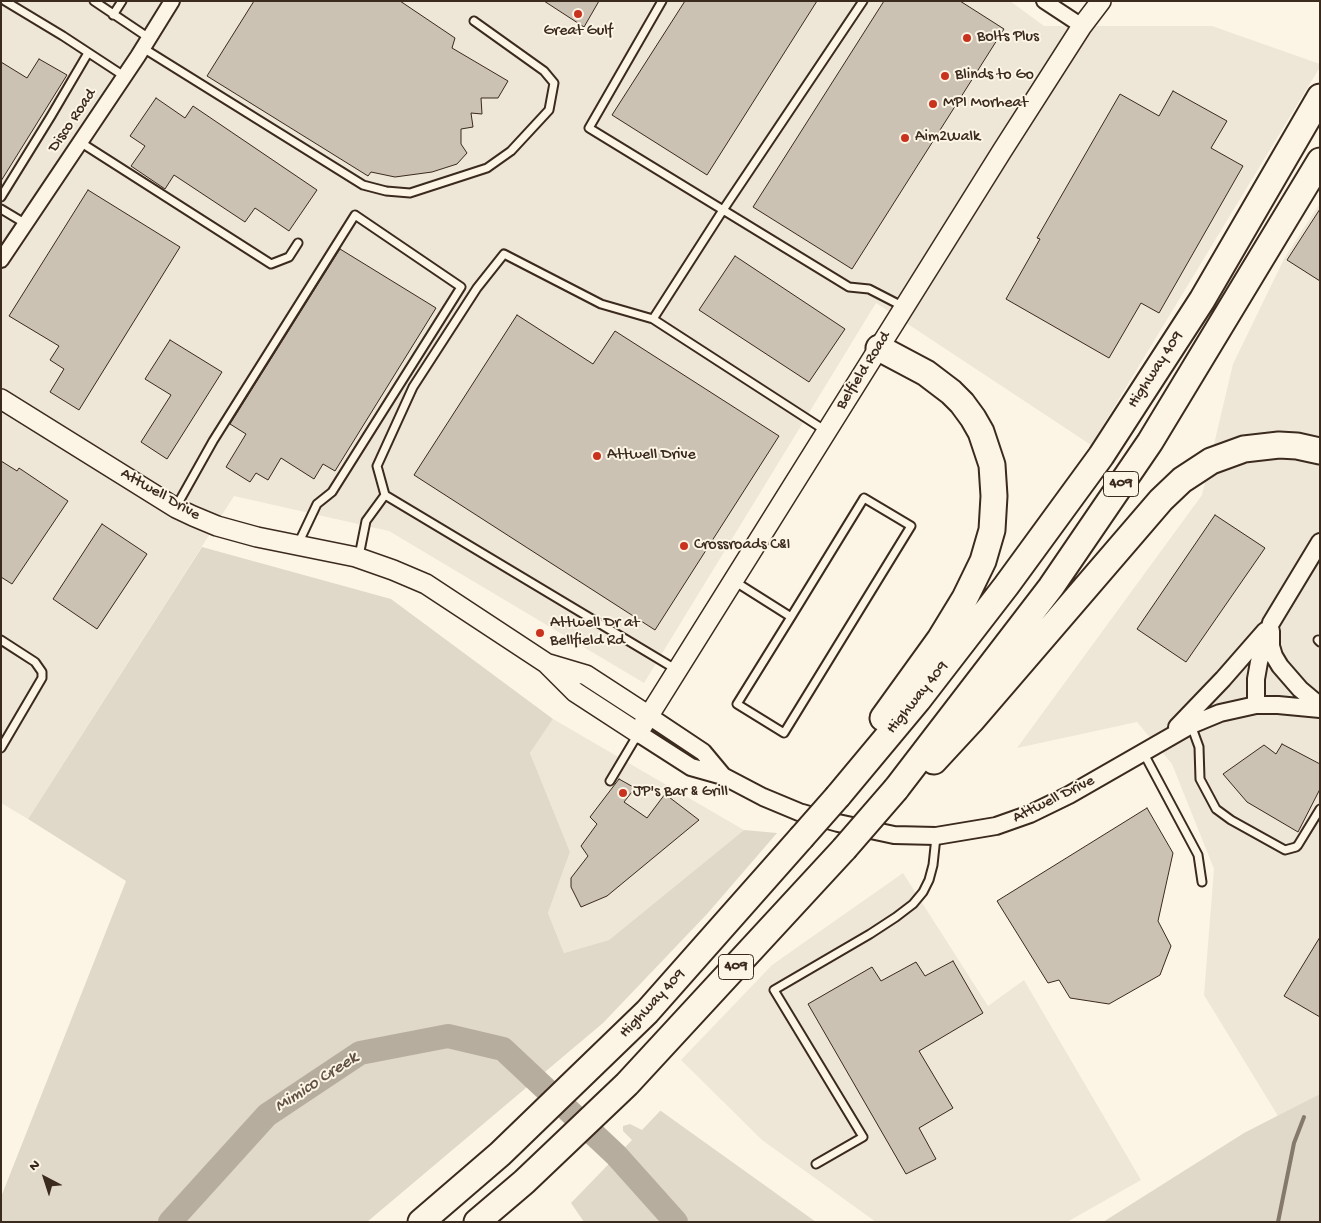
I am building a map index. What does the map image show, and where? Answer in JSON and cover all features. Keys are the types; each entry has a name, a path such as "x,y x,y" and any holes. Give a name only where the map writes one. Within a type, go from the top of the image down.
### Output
{"highway":[{"name":"Highway 409","path":"421,1222 500,1154 647,1012 838,796 924,692 1006,586 1100,456 1202,300 1320,97"},
{"name":"Highway 409","path":"477,1222 524,1182 628,1084 844,849 896,789 1050,587 1150,442 1320,161"},
{"path":"838,796 858,752 940,639 965,598 983,561 992,530 994,496 992,465 981,432 973,418 951,392 936,379 916,366 879,348"},
{"path":"896,789 937,759 1155,507 1182,480 1211,460 1244,449 1280,445 1315,454"}],"main road":[{"name":"Belfield Road","path":"638,733 1092,10"},
{"name":"Attwell Drive","path":"1,399 176,508 217,526 257,537 359,558 426,584 546,662 575,692 638,733"},
{"name":"Attwell Drive","path":"546,662 586,675 649,716"}],"street":[{"name":"Disco Road","path":"1,260 172,1"},
{"path":"1044,1 1092,10"},
{"path":"1256,705 1256,679 1261,653 1272,623 1320,542"},
{"path":"1272,623 1271,646 1274,656 1300,689 1320,708"},
{"path":"1162,742 1223,679 1272,623"},
{"name":"Attwell Drive","path":"638,733 690,767 723,776 763,797 799,812 894,835 936,836 996,826 1030,814 1069,795 1190,725 1220,713 1256,705 1320,708"},
{"name":"Attwell Drive","path":"649,716 703,752 723,776"}],"lane":[{"path":"5,1 124,76"},
{"path":"94,1 146,43 363,185 386,191 410,193 487,168 512,151 549,110 554,83 544,71 474,21"},
{"path":"113,15 122,1"},
{"path":"662,1 589,128 849,287 869,289 904,307"},
{"path":"653,319 723,210 863,1"},
{"path":"1,197 88,53"},
{"path":"80,142 271,264 289,257 298,243"},
{"path":"1,210 26,224"},
{"path":"176,508 213,441 355,214 461,287 332,492 317,504 297,545"},
{"path":"678,670 385,495 377,466 413,387 477,288 504,254 600,304 653,319 826,431"},
{"path":"359,558 366,521 385,495"},
{"path":"864,498 911,526 784,733 737,704 790,617 864,498"},
{"path":"733,581 790,617"},
{"path":"1,640 35,662 42,672 42,678 1,748"},
{"path":"1190,725 1199,748 1200,779 1216,809 1231,820 1285,850 1298,845 1320,809"},
{"path":"610,781 638,733"},
{"path":"1143,752 1198,855 1202,882"},
{"path":"816,1164 863,1137 774,990 870,934 913,904 923,892 929,880 933,865 936,836"}],"shaded area":[{"path":"1,1 1010,1 1044,26 1212,26 1320,64 1320,67 1091,445 876,303 644,683 389,531 234,496 28,819 1,803"},
{"path":"1320,203 1320,1094 1278,1116 1204,995 1214,869 1172,764 1137,722 1017,748 1202,495 1233,364 1284,259"},
{"path":"202,547 391,599 553,719 530,753 570,852 548,913 564,953 609,940 744,830 777,833 707,914 603,1023 367,1222 1,1222 1,1197 126,881 28,819"},
{"path":"553,719 744,830 609,940 564,953 548,913 570,852 530,753"},
{"path":"903,873 988,1006 1024,980 1141,1180 1067,1222 876,1222 762,1140 681,1060 772,965"},
{"path":"1320,1094 1320,1222 1103,1222 1244,1133"},
{"path":"660,1111 816,1222 584,1222 571,1203 632,1140 623,1131 623,1126 630,1124 642,1130"}],"building":[{"path":"254,1 400,1 455,38 452,48 508,81 498,98 481,98 482,114 471,113 473,127 461,129 461,144 467,153 457,164 432,172 395,177 371,172 368,176 207,76"},
{"name":"Great Gulf","path":"544,1 599,1 584,27"},
{"path":"685,1 817,1 707,175 612,115"},
{"path":"884,1 960,1 1004,29 852,269 753,207"},
{"path":"39,59 67,75 1,181 1,62 27,78"},
{"path":"1173,91 1227,121 1211,148 1243,166 1159,313 1141,303 1109,358 1006,299 1040,239 1037,238 1120,94 1159,116"},
{"path":"156,98 185,118 193,106 317,190 289,231 255,208 245,222 174,175 165,189 131,166 145,146 130,136"},
{"path":"88,190 180,247 79,410 50,392 64,369 50,360 59,346 9,316"},
{"path":"1320,209 1320,281 1287,260"},
{"path":"340,249 436,308 335,471 323,464 314,479 281,458 268,480 256,473 250,482 226,467 246,434 230,424"},
{"path":"735,256 845,329 809,382 699,310"},
{"name":"Attwell Drive","path":"517,315 593,364 615,331 779,436 655,630 414,475"},
{"path":"170,340 222,372 167,459 141,442 171,395 145,379"},
{"path":"1,461 17,471 19,468 68,501 12,584 1,577"},
{"path":"1215,515 1265,548 1186,662 1137,629"},
{"path":"102,524 147,554 97,629 53,599"},
{"path":"1282,744 1320,764 1320,789 1298,832 1247,802 1223,774 1264,745 1276,754"},
{"path":"619,779 635,788 624,802 647,818 665,794 699,820 607,896 581,907 571,887 571,878 588,856 581,846 597,824 590,817"},
{"path":"1147,808 1173,853 1158,921 1171,946 1160,975 1109,1004 1070,998 1059,980 1048,983 997,901"},
{"path":"1320,937 1320,1017 1284,996"},
{"path":"953,961 983,1013 919,1051 953,1108 919,1128 936,1159 906,1174 808,1004 872,967 881,981 916,962 925,976"}],"waterway":[{"name":"Mimico Creek","path":"170,1222 267,1115 360,1053 448,1036 503,1049 616,1155 676,1222"},
{"path":"1278,1222 1294,1143 1304,1117"}],"place":[{"name":"Great Gulf","path":"578,14"},
{"name":"Bolts Plus","path":"967,38"},
{"name":"Blinds to Go","path":"945,76"},
{"name":"MPI Morheat","path":"933,104"},
{"name":"Aim2Walk","path":"905,138"},
{"name":"Attwell Drive","path":"597,456"},
{"name":"Crossroads C&I","path":"684,546"},
{"name":"Attwell Dr at Bellfield Rd","path":"540,633"},
{"name":"JP's Bar & Grill","path":"623,793"}]}
